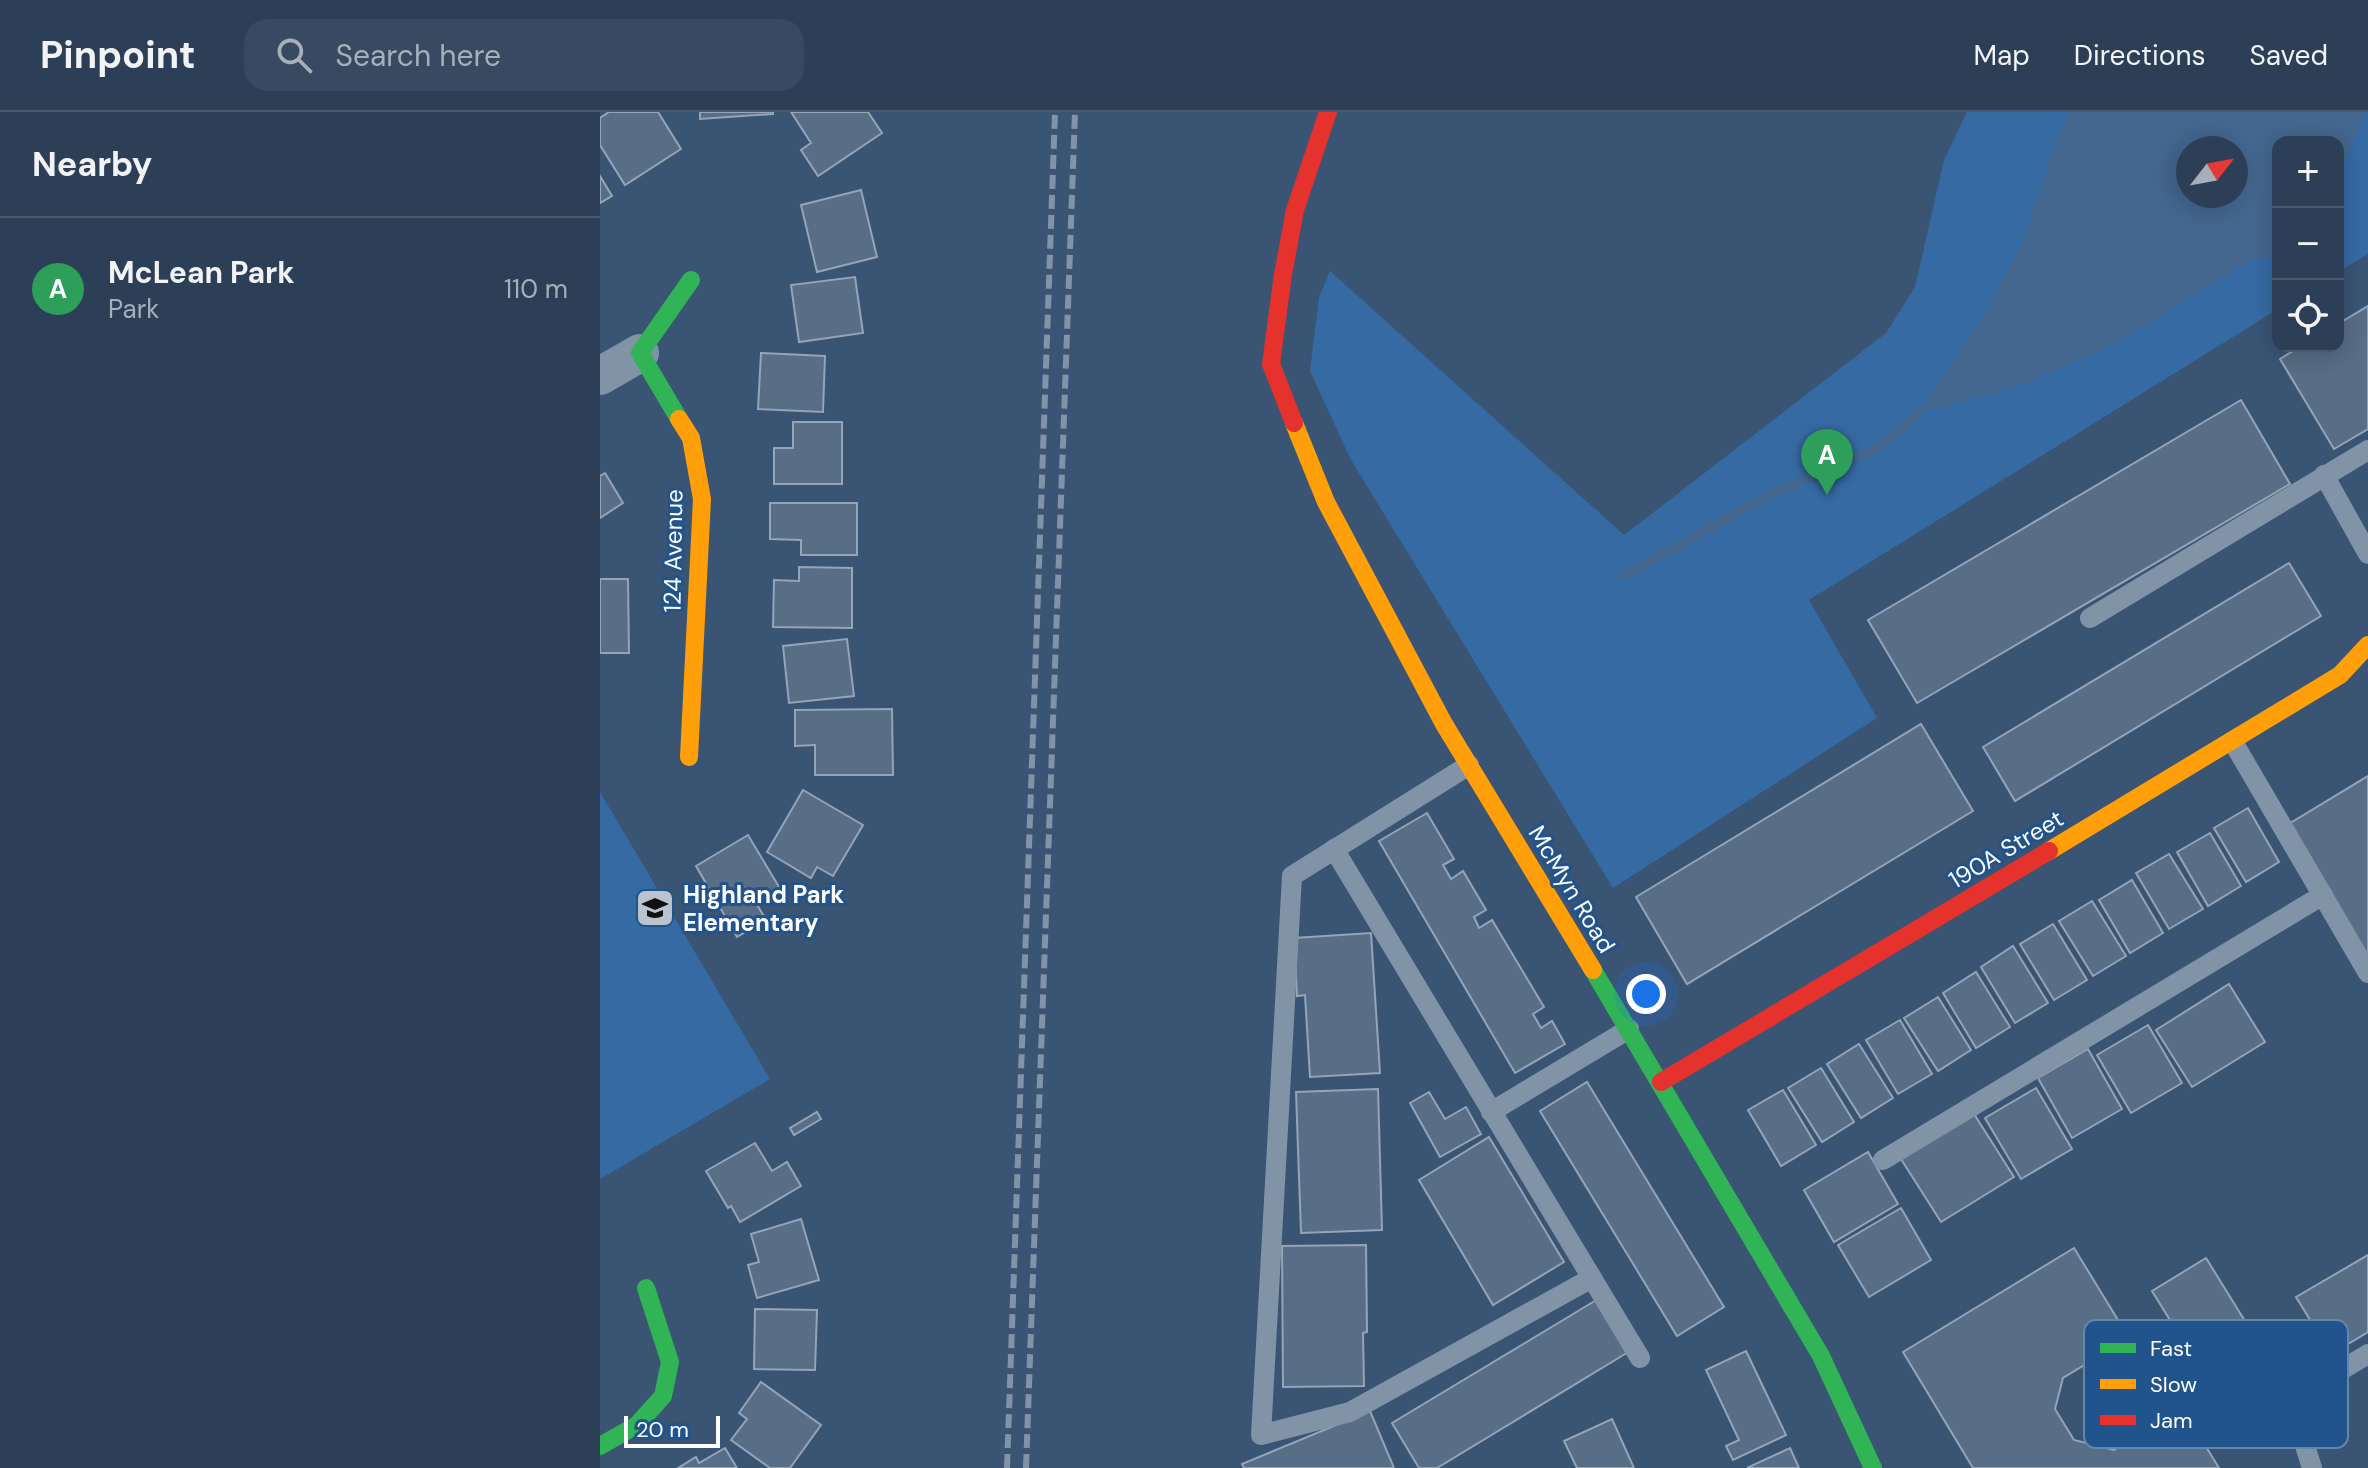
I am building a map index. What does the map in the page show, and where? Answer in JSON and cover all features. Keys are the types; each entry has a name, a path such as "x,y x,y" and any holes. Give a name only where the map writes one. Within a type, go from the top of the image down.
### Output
{"street":[{"name":"McMyn Road","path":"1328,112 1295,210 1271,364 1326,502 1444,724 1661,1082 1821,1356 1873,1468"},
{"path":"600,376 640,353 691,280"},
{"name":"124 Avenue","path":"640,353 691,438 702,499 689,757"},
{"name":"190A Street","path":"1661,1082 2233,742 2340,675 2368,645"},
{"path":"600,1446 637,1425 663,1396 670,1362 646,1288"}],"lane":[{"path":"2090,618 2368,450"},
{"path":"2324,475 2368,554"},
{"path":"2233,742 2368,973"},
{"path":"1469,765 1292,876 1261,1435 1350,1412 1592,1278"},
{"path":"1334,849 1640,1358"},
{"path":"1883,1160 2323,895"},
{"path":"1491,1112 1629,1029"},
{"path":"2348,1366 2368,1354"},
{"path":"2306,1448 2312,1468"}],"shaded area":[{"path":"1967,112 2368,112 2368,254 2344,268 2344,136 2272,136 2272,313 1809,600 1877,718 1613,888 1351,460 1310,371 1319,297 1330,271 1624,535 1886,333 1915,287 1944,160"},
{"path":"2069,112 2365,112 2344,163 2344,136 2272,136 2272,256 2250,260 2110,347 2013,388 1919,413 1971,336 2022,244 2053,149"},
{"path":"600,792 770,1079 600,1179"}],"building":[{"path":"609,112 658,112 681,149 625,185 600,145 600,118"},
{"path":"700,112 773,112 773,114 700,119"},
{"path":"791,112 868,112 882,133 818,176 801,150 811,143"},
{"path":"600,176 612,196 600,203"},
{"path":"861,190 877,257 817,272 801,205"},
{"path":"855,277 863,333 799,342 791,285"},
{"path":"2368,306 2368,429 2334,449 2280,359 2291,352 2344,352 2344,320"},
{"path":"761,353 825,356 823,412 758,409"},
{"path":"2241,400 2290,484 1917,703 1868,620"},
{"path":"793,422 842,422 842,484 774,484 774,448 793,448"},
{"path":"605,473 623,503 600,518 600,476"},
{"path":"770,503 857,503 857,555 801,555 801,540 770,539"},
{"path":"2289,563 2321,616 2015,801 1983,747"},
{"path":"799,567 852,568 852,628 773,627 774,580 799,581"},
{"path":"600,579 628,579 629,653 600,653"},
{"path":"847,639 854,696 789,703 783,646"},
{"path":"892,709 893,775 815,775 815,745 795,746 795,710"},
{"path":"1921,724 1973,811 1687,984 1636,897"},
{"path":"2368,776 2368,960 2287,825"},
{"path":"803,790 863,825 833,876 817,867 811,878 767,852"},
{"path":"2248,808 2279,862 2246,882 2214,828"},
{"path":"1427,813 1454,859 1443,865 1451,879 1463,871 1486,910 1474,917 1479,928 1492,920 1544,1007 1533,1014 1541,1028 1552,1021 1565,1044 1515,1073 1379,841"},
{"path":"2210,833 2241,886 2208,906 2177,852"},
{"path":"748,835 779,887 755,901 766,920 737,937 696,866"},
{"path":"2169,854 2203,909 2169,929 2136,873"},
{"path":"2132,880 2163,933 2130,953 2099,900"},
{"path":"2092,901 2126,956 2093,976 2059,921"},
{"path":"2053,924 2087,980 2054,1000 2020,944"},
{"path":"1371,933 1380,1073 1310,1077 1305,995 1297,996 1294,938"},
{"path":"2013,946 2048,1003 2015,1023 1981,967"},
{"path":"1976,972 2010,1027 1976,1048 1943,993"},
{"path":"2229,984 2265,1042 2192,1087 2156,1030"},
{"path":"1938,997 1971,1050 1938,1071 1904,1018"},
{"path":"1900,1020 1932,1074 1898,1094 1866,1040"},
{"path":"2148,1025 2182,1083 2131,1113 2097,1055"},
{"path":"1859,1044 1893,1098 1861,1118 1827,1064"},
{"path":"2088,1049 2122,1109 2072,1138 2038,1078"},
{"path":"1821,1068 1854,1122 1822,1142 1788,1088"},
{"path":"1587,1082 1724,1307 1677,1336 1540,1111"},
{"path":"2036,1088 2072,1149 2021,1179 1985,1118"},
{"path":"1378,1089 1382,1230 1301,1233 1296,1092"},
{"path":"1783,1090 1816,1145 1781,1166 1748,1110"},
{"path":"1429,1092 1445,1119 1466,1107 1481,1134 1440,1157 1410,1103"},
{"path":"817,1112 821,1119 794,1135 790,1128"},
{"path":"1974,1114 2014,1177 1941,1222 1901,1159"},
{"path":"1489,1137 1564,1262 1493,1305 1419,1180"},
{"path":"755,1143 772,1171 787,1162 801,1186 740,1222 706,1171"},
{"path":"1868,1152 1898,1204 1834,1242 1804,1190"},
{"path":"1901,1208 1931,1260 1869,1297 1838,1245"},
{"path":"801,1219 819,1280 757,1298 748,1265 759,1262 751,1234"},
{"path":"1366,1245 1364,1386 1283,1387 1282,1246"},
{"path":"2074,1248 2118,1320 2084,1320 2084,1365 2063,1378 2055,1409 2074,1440 2084,1442 2084,1448 2114,1450 2207,1448 2219,1468 1973,1468 1903,1352"},
{"path":"2368,1255 2368,1332 2348,1344 2348,1320 2310,1320 2296,1297"},
{"path":"2206,1258 2244,1320 2170,1320 2152,1291"},
{"path":"1598,1299 1630,1351 1437,1468 1419,1468 1392,1423"},
{"path":"755,1309 817,1310 815,1370 754,1369"},
{"path":"1746,1351 1786,1435 1733,1460 1726,1446 1739,1440 1706,1370"},
{"path":"761,1382 821,1425 790,1468 770,1468 731,1440 747,1419 739,1413"},
{"path":"1370,1411 1394,1468 1244,1468 1242,1464"},
{"path":"1612,1419 1634,1468 1577,1468 1564,1441"},
{"path":"725,1448 737,1468 678,1468 696,1457 699,1463"},
{"path":"1790,1448 1799,1468 1747,1468"}],"waterway":[{"path":"1625,575 1769,495 1880,447 1919,413"}],"railway":[{"path":"1007,1468 1055,112"},
{"path":"1026,1468 1075,112"}],"traffic: fast":[{"path":"679,419 640,353 691,280"},
{"path":"1593,970 1821,1356 1873,1468"},
{"path":"600,1446 637,1425 663,1396 670,1362 646,1288"}],"traffic: slow":[{"path":"679,419 691,438 702,499 689,757"},
{"path":"1294,423 1326,502 1444,724 1593,970"},
{"path":"2049,851 2340,675 2368,645"}],"traffic: jam":[{"path":"1294,423 1271,364 1295,210 1328,112"},
{"path":"1661,1082 2049,851"}],"place":[{"name":"McLean Park","path":"1827,495"},
{"name":"Highland Park Elementary","path":"655,908"}]}
